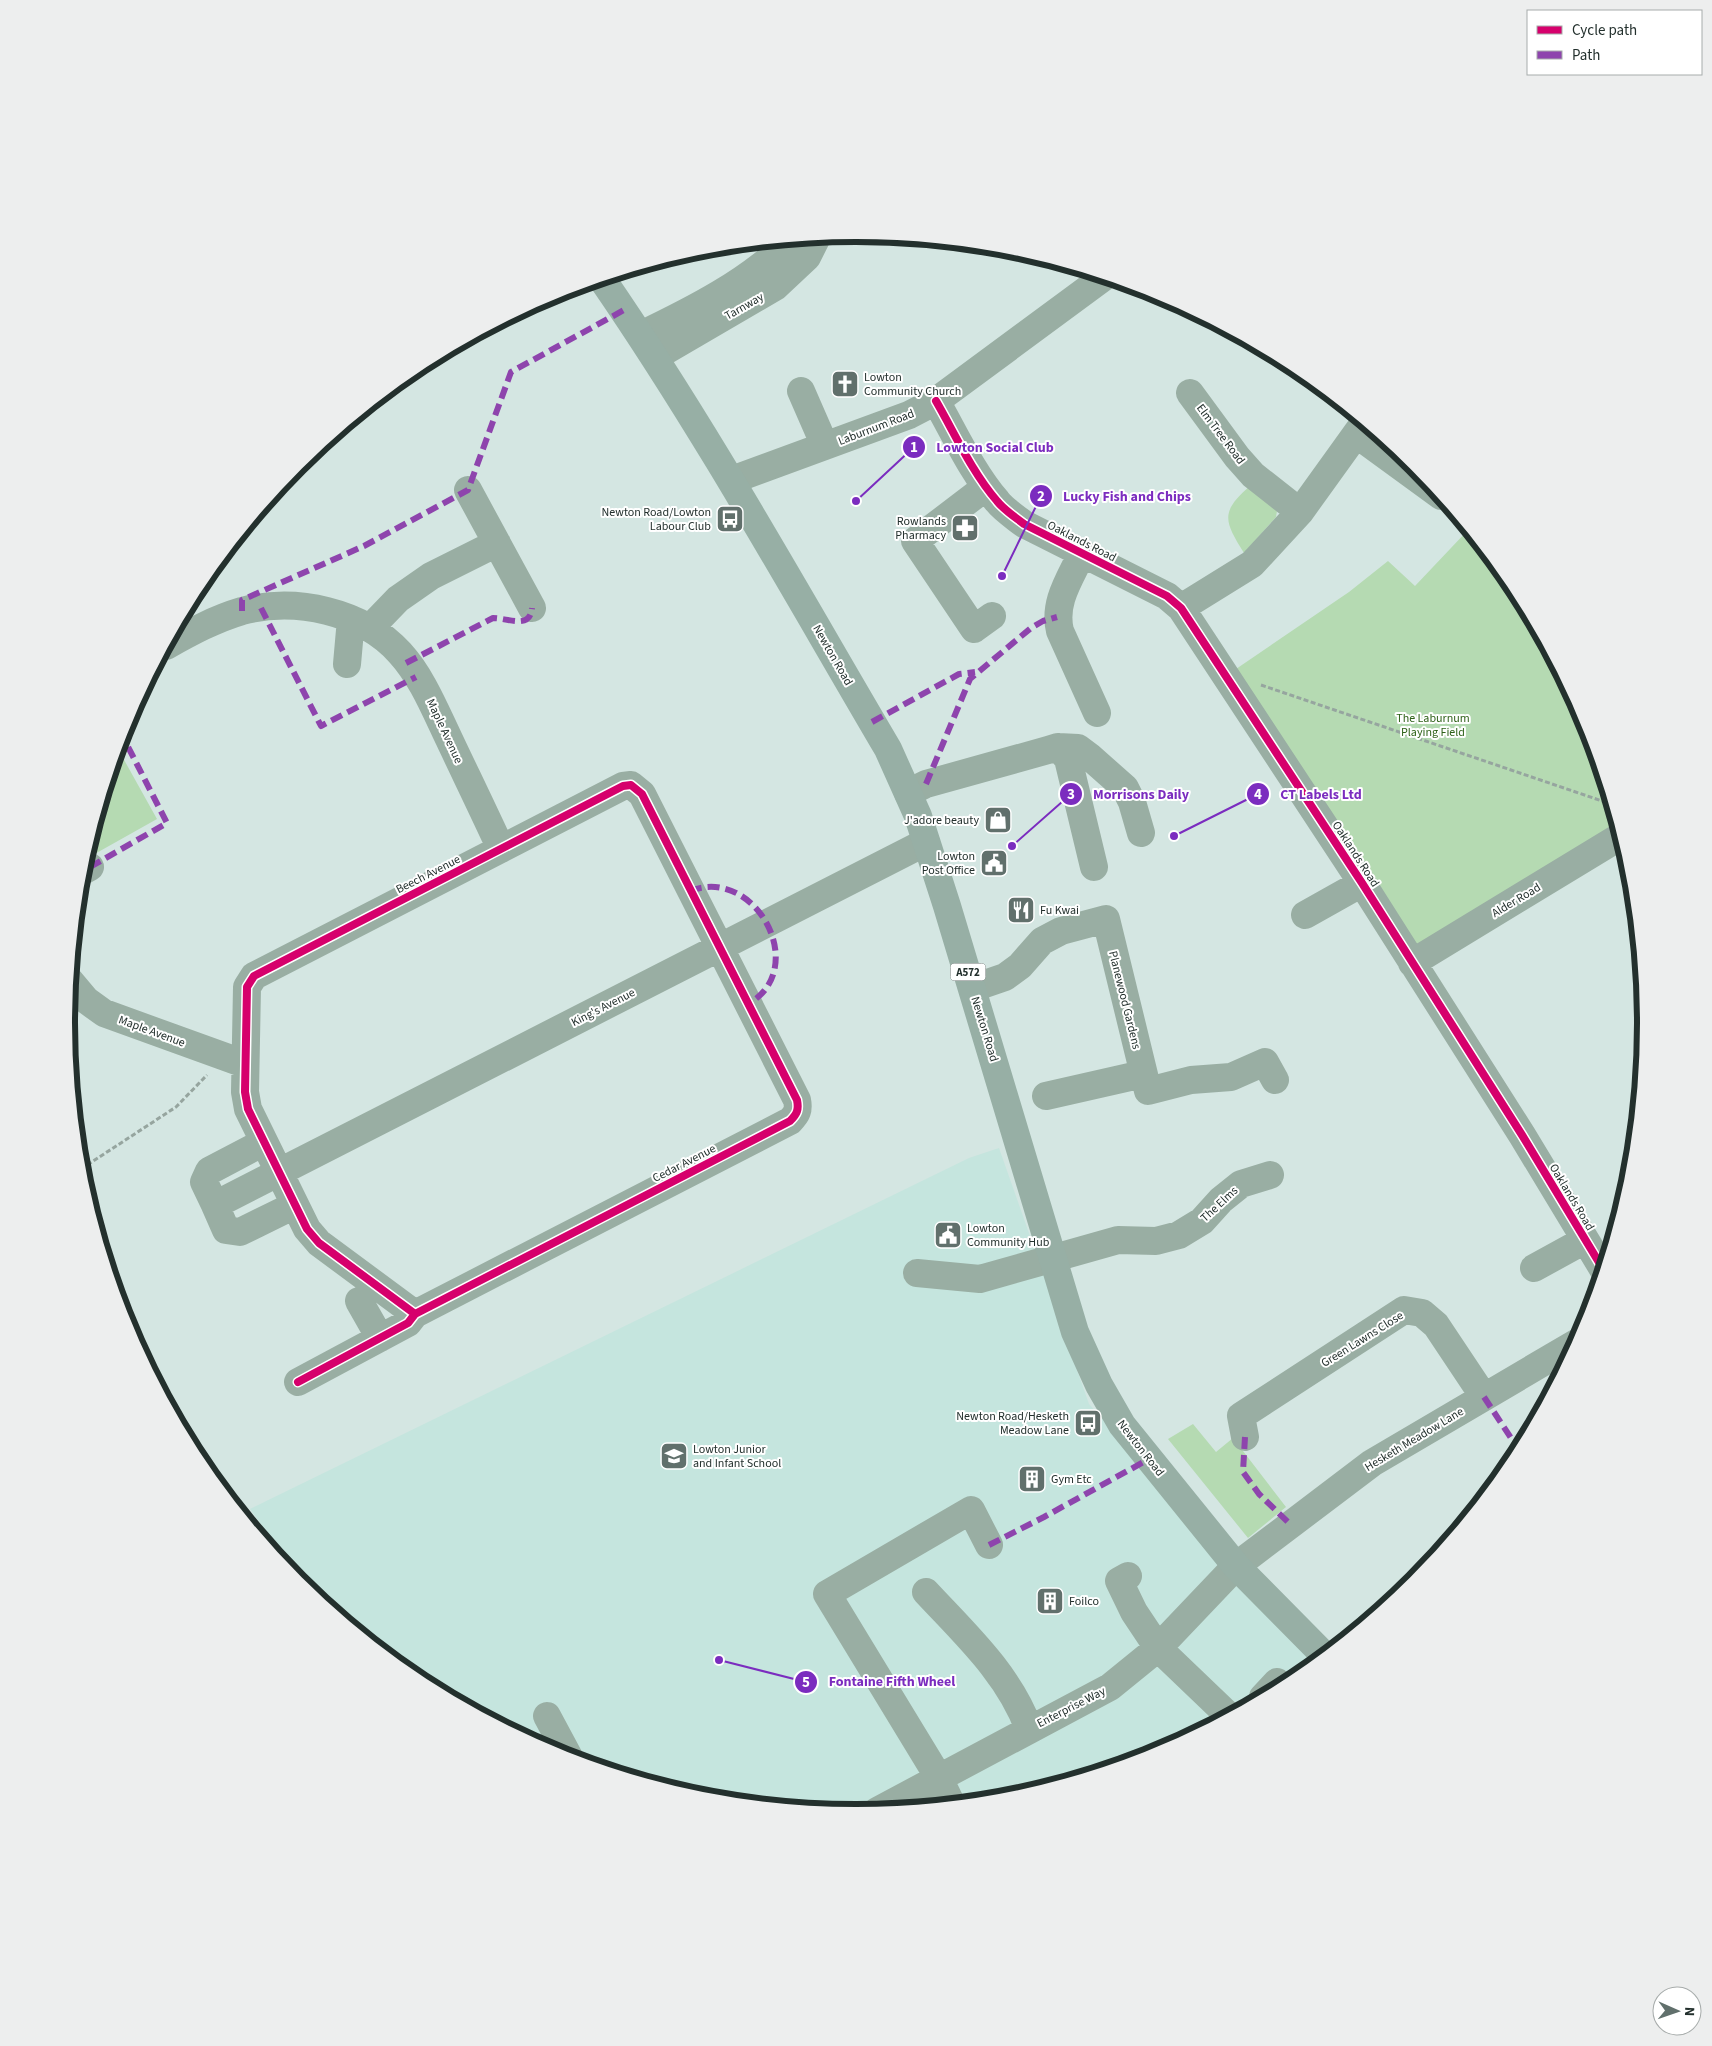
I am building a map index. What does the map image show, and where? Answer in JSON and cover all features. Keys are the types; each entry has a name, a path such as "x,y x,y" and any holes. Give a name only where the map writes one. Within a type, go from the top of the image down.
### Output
{"main road":[{"name":"Newton Road","path":"605,283 641,335 732,480 888,749 908,793 926,842 973,988 1075,1332 1099,1385 1122,1425 1236,1566 1320,1651"}],"street":[{"name":"Tarnway","path":"655,358 775,287 808,256 814,244"},
{"name":"Tarnway","path":"641,335 686,314 755,270 776,255 784,246"},
{"name":"Laburnum Road","path":"732,480 909,416 936,401 1099,281"},
{"path":"802,391 825,446"},
{"name":"Elm Tree Road","path":"1190,392 1237,458 1254,475 1300,512"},
{"name":"Oaklands Road","path":"936,401 986,487 997,502 1024,524 1167,596 1181,608 1362,883 1522,1135 1599,1263"},
{"path":"1181,608 1252,564 1300,512 1360,429 1389,453"},
{"path":"986,487 915,541 974,629 992,616"},
{"path":"468,490 532,608"},
{"path":"347,664 360,624 423,582 496,543"},
{"path":"1082,553 1058,605 1057,617 1060,631 1097,713"},
{"name":"Maple Avenue","path":"176,640 199,627 242,612 273,605 308,608 360,624 400,653 426,692 501,849"},
{"path":"1058,747 1068,759 1094,867"},
{"path":"908,793 926,784 1058,747 1078,748 1125,788 1132,802 1140,833"},
{"name":"Beech Avenue","path":"279,1172 248,1109 245,1092 247,987 254,976 623,786 631,785 642,794 718,947"},
{"name":"Alder Road","path":"1412,963 1615,840"},
{"name":"King's Avenue","path":"215,1205 926,842"},
{"name":"Oaklands Road","path":"1305,915 1362,883"},
{"name":"Planewood Gardens","path":"973,988 1005,977 1020,966 1042,942 1062,931 1106,919 1148,1091 1191,1080 1231,1077 1265,1062 1275,1080"},
{"name":"Cedar Avenue","path":"298,1382 408,1323 415,1314 790,1121 796,1115 798,1108 797,1100 718,947"},
{"name":"Maple Avenue","path":"76,989 86,1000 104,1013 245,1064"},
{"path":"1046,1096 1143,1074"},
{"path":"264,1142 209,1172 204,1182 226,1230 240,1232 295,1205"},
{"path":"279,1172 307,1229 319,1243 415,1314"},
{"name":"The Elms","path":"917,1274 980,1279 1052,1257 1118,1240 1156,1242 1179,1235 1202,1221 1221,1200 1241,1184 1270,1175"},
{"path":"1534,1268 1585,1240"},
{"path":"359,1301 380,1338"},
{"name":"Green Lawns Close","path":"1239,1421 1404,1310 1422,1313 1436,1324 1484,1397"},
{"name":"Hesketh Meadow Lane","path":"1236,1566 1372,1463 1565,1350"},
{"path":"949,1798 939,1778 891,1721 827,1594 971,1510 990,1545"},
{"name":"Enterprise Way","path":"893,1803 1110,1687 1158,1648 1236,1566"},
{"path":"1128,1576 1119,1581 1134,1612 1158,1648 1224,1711"},
{"path":"926,1592 1002,1675 1022,1710 1029,1729"},
{"path":"547,1716 564,1748"}],"path":[{"path":"1224,673 1605,802"},
{"path":"88,1164 176,1107 211,1071"}],"shaded area":[{"path":"999,1148 1089,1404 1315,1654 1246,1699 1201,1723 1155,1745 1107,1763 1008,1789 958,1797 856,1804 754,1797 704,1789 605,1763 557,1745 465,1699 381,1643 341,1610 277,1546 250,1509 969,1158"}],"green space":[{"path":"1250,486 1277,511 1276,517 1244,553 1232,533 1228,517 1234,503"},
{"name":"The Laburnum Playing Field","path":"1464,534 1505,589 1532,632 1556,678 1578,724 1596,772 1613,833 1412,948 1236,669 1349,592 1388,561 1415,586"},
{"path":"122,756 157,819 94,854"},
{"path":"1193,1424 1216,1452 1233,1438 1286,1507 1248,1538 1168,1439"}],"marked path":[{"path":"242,611 242,600 364,546 468,490 511,372 624,310"},
{"path":"261,608 321,726 416,677"},
{"path":"406,663 493,618 523,621 530,615 532,608"},
{"path":"926,784 970,679 1031,628 1043,621 1057,617"},
{"path":"872,722 959,674 975,672"},
{"path":"91,866 167,823 127,744"},
{"path":"690,891 714,887 736,893 754,906 767,925 775,946 775,968 766,988 748,1004"},
{"path":"1484,1397 1514,1443"},
{"path":"1245,1437 1243,1472 1259,1494 1291,1525"},
{"path":"989,1545 1149,1459"}],"cycle path":[{"path":"936,401 980,478 1006,510 1024,524 1167,596 1181,608 1362,883 1522,1135 1599,1263"},
{"path":"298,1382 408,1323 415,1314 790,1121 796,1114 798,1109 797,1100 642,794 631,785 623,786 254,976 247,987 245,1092 248,1109 307,1229 319,1243 415,1314"}],"place":[{"name":"Lowton Community Church","path":"845,384"},
{"name":"Lowton Social Club","path":"856,501"},
{"name":"Newton Road/Lowton Labour Club","path":"730,519"},
{"name":"Rowlands Pharmacy","path":"965,528"},
{"name":"Lucky Fish and Chips","path":"1002,576"},
{"name":"J'adore beauty","path":"998,820"},
{"name":"CT Labels Ltd","path":"1174,836"},
{"name":"Morrisons Daily","path":"1012,846"},
{"name":"Lowton Post Office","path":"994,863"},
{"name":"Fu Kwai","path":"1021,910"},
{"name":"Lowton Community Hub","path":"948,1235"},
{"name":"Newton Road/Hesketh Meadow Lane","path":"1088,1423"},
{"name":"Lowton Junior and Infant School","path":"674,1456"},
{"name":"Gym Etc","path":"1032,1479"},
{"name":"Foilco","path":"1050,1601"},
{"name":"Fontaine Fifth Wheel","path":"719,1660"}]}
